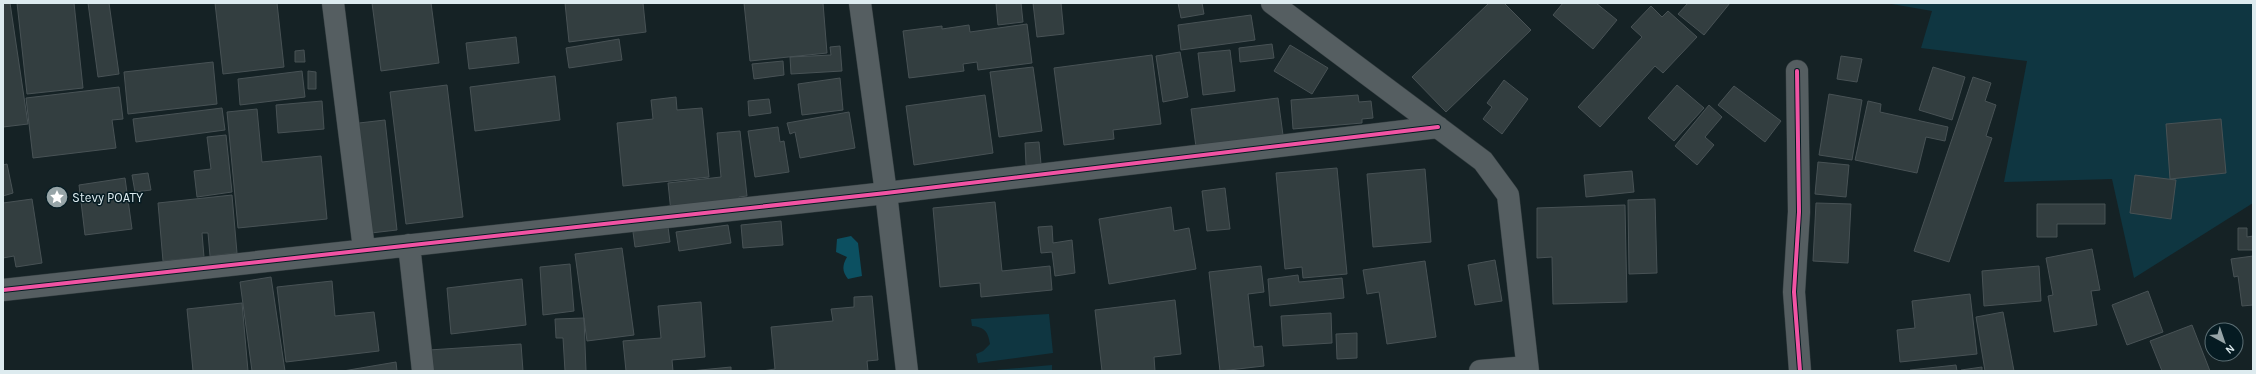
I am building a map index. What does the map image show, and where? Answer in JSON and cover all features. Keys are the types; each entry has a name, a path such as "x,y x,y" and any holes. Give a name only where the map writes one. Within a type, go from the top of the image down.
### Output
{"street":[{"path":"333,3 364,249"},
{"path":"860,3 886,193 906,371"},
{"path":"1272,3 1483,161 1508,195 1527,369 1480,371"},
{"path":"1797,72 1799,106 1799,212 1794,292 1800,371"},
{"path":"3,290 364,249 886,193 1438,127"},
{"path":"408,245 423,371"}],"shaded area":[{"path":"1886,3 2253,3 2253,203 2134,278 2112,179 2004,182 2027,61 1921,48 1932,11"},
{"path":"851,236 858,243 862,276 848,279 843,268 847,257 836,252 837,239"},
{"path":"1049,314 1053,353 978,363 976,354 983,351 990,344 985,330 980,327 972,326 971,319"},
{"path":"1052,365 1052,371 984,371"}],"building":[{"path":"3,3 10,3 28,124 3,127"},
{"path":"17,3 74,3 83,88 27,94"},
{"path":"88,3 109,3 119,74 98,77"},
{"path":"215,3 277,3 284,67 223,74"},
{"path":"372,3 431,3 439,63 381,71"},
{"path":"565,3 643,3 646,32 569,42"},
{"path":"744,3 823,3 827,53 750,61"},
{"path":"996,3 1021,3 1023,22 998,25"},
{"path":"1033,3 1061,3 1064,34 1037,37"},
{"path":"1178,3 1202,3 1204,14 1181,18"},
{"path":"1489,3 1504,3 1531,30 1446,112 1412,77"},
{"path":"1563,3 1596,3 1617,20 1593,49 1553,15"},
{"path":"1688,3 1730,3 1704,35 1678,14"},
{"path":"1651,6 1662,17 1668,11 1697,37 1663,73 1655,66 1600,127 1578,107 1642,37 1631,27"},
{"path":"1251,15 1255,40 1181,50 1178,25"},
{"path":"1027,24 1032,63 978,70 977,62 963,64 964,71 909,78 903,31 942,26 942,29 969,25 970,32"},
{"path":"516,37 519,63 469,69 466,43"},
{"path":"619,39 622,60 569,68 566,48"},
{"path":"1272,44 1274,58 1240,62 1239,48"},
{"path":"1290,45 1328,68 1312,94 1274,71"},
{"path":"840,46 842,71 791,74 790,57 831,55 830,47"},
{"path":"304,50 305,62 295,62 295,51"},
{"path":"1230,50 1235,91 1203,95 1198,53"},
{"path":"1180,52 1188,97 1163,102 1156,56"},
{"path":"1152,55 1161,124 1113,130 1114,139 1064,145 1054,68"},
{"path":"1841,56 1862,59 1857,82 1837,79"},
{"path":"783,61 784,75 754,79 752,64"},
{"path":"213,62 217,104 128,114 124,72"},
{"path":"1033,67 1042,131 999,137 990,72"},
{"path":"1933,67 1965,77 1952,120 1919,110"},
{"path":"302,71 305,97 240,105 238,79"},
{"path":"308,71 316,72 316,89 308,89"},
{"path":"555,76 560,120 475,131 470,87"},
{"path":"1973,77 1991,83 1985,101 1996,105 1986,136 1992,138 1949,262 1914,251"},
{"path":"840,78 843,110 802,115 798,84"},
{"path":"1504,80 1528,99 1502,134 1483,119 1492,107 1487,103"},
{"path":"447,85 463,217 406,224 390,92"},
{"path":"1677,85 1704,108 1674,141 1648,118"},
{"path":"1734,86 1781,121 1765,142 1718,105"},
{"path":"119,87 123,119 112,120 116,148 33,158 26,98"},
{"path":"1829,94 1862,100 1852,160 1819,155"},
{"path":"985,95 993,153 914,165 906,106"},
{"path":"1358,95 1359,102 1371,101 1373,118 1362,119 1362,123 1293,129 1291,100"},
{"path":"676,97 677,110 702,108 709,177 623,186 617,123 653,119 651,100"},
{"path":"1278,98 1283,135 1196,147 1191,109"},
{"path":"769,99 771,113 749,116 748,101"},
{"path":"322,101 324,129 278,133 276,105"},
{"path":"1868,101 1881,104 1880,112 1948,127 1945,141 1926,137 1917,173 1855,160"},
{"path":"1709,105 1722,117 1705,137 1714,145 1697,165 1675,146"},
{"path":"222,108 225,130 136,142 133,119"},
{"path":"257,109 262,162 321,156 327,219 238,228 227,112"},
{"path":"849,112 855,148 800,158 795,132 790,134 787,123"},
{"path":"2221,119 2226,173 2170,179 2166,124"},
{"path":"385,120 397,230 371,233 359,123"},
{"path":"778,127 780,142 784,141 789,172 755,177 748,131"},
{"path":"740,131 747,196 739,197 740,205 671,212 668,183 721,177 717,133"},
{"path":"226,135 232,192 197,197 194,171 211,169 207,137"},
{"path":"1039,142 1041,164 1026,165 1025,143"},
{"path":"1818,162 1849,165 1846,197 1815,194"},
{"path":"7,164 13,193 3,196 3,165"},
{"path":"1337,168 1347,274 1303,278 1302,267 1285,269 1276,173"},
{"path":"1425,169 1431,242 1373,247 1367,174"},
{"path":"1632,171 1634,192 1586,197 1584,175"},
{"path":"148,173 151,190 135,192 132,175"},
{"path":"2135,175 2176,180 2171,219 2130,213"},
{"path":"125,178 132,229 85,235 79,185"},
{"path":"1225,188 1230,229 1207,231 1202,191"},
{"path":"232,195 237,253 210,256 208,233 202,233 204,257 163,261 158,203"},
{"path":"32,199 42,263 16,267 14,256 3,258 3,203"},
{"path":"1655,199 1657,273 1629,274 1628,200"},
{"path":"995,202 1002,271 1050,266 1052,290 981,297 980,283 940,287 933,208"},
{"path":"1816,203 1851,204 1848,263 1813,261"},
{"path":"2037,204 2105,204 2105,224 2057,224 2057,237 2037,237"},
{"path":"1625,205 1627,302 1553,304 1552,257 1537,258 1537,208"},
{"path":"1171,207 1174,231 1189,228 1196,269 1109,284 1099,219"},
{"path":"781,221 783,245 743,248 741,225"},
{"path":"728,225 731,243 679,251 676,232"},
{"path":"1052,226 1053,243 1072,240 1075,273 1055,276 1052,252 1041,253 1038,227"},
{"path":"668,227 670,242 635,247 633,232"},
{"path":"2238,228 2247,228 2247,237 2253,236 2253,250 2238,250"},
{"path":"622,248 634,335 587,341 575,254"},
{"path":"2092,249 2100,290 2091,291 2097,325 2054,332 2048,296 2053,295 2046,258"},
{"path":"2253,256 2253,305 2242,306 2238,276 2234,277 2231,259"},
{"path":"1495,260 1502,301 1475,305 1468,265"},
{"path":"1425,261 1436,337 1387,344 1379,292 1367,294 1363,270"},
{"path":"570,264 574,311 543,315 540,267"},
{"path":"1261,266 1264,292 1248,294 1254,347 1262,346 1264,366 1220,371 1209,272"},
{"path":"2039,266 2041,301 1984,306 1982,271"},
{"path":"1298,275 1299,282 1342,278 1344,298 1270,306 1268,279"},
{"path":"271,277 285,371 252,371 240,282"},
{"path":"522,279 526,325 451,334 447,288"},
{"path":"332,281 335,316 374,312 379,351 286,362 277,287"},
{"path":"2148,291 2163,332 2127,345 2112,305"},
{"path":"1970,294 1977,354 1900,362 1897,330 1915,328 1912,301"},
{"path":"872,296 878,360 867,361 868,371 762,371 775,369 771,327 833,321 831,309 854,307 854,297"},
{"path":"1175,300 1181,354 1154,357 1155,371 1102,371 1095,310"},
{"path":"701,302 705,357 672,360 673,371 626,371 623,341 661,338 658,306"},
{"path":"242,303 248,371 193,371 187,309"},
{"path":"2003,312 2014,371 1985,371 1976,317"},
{"path":"1331,313 1332,343 1283,346 1281,316"},
{"path":"584,318 586,371 565,371 563,338 556,338 555,319"},
{"path":"2192,325 2204,356 2204,362 2206,362 2210,371 2162,371 2150,341"},
{"path":"1357,333 1357,358 1337,359 1336,334"},
{"path":"521,344 523,371 431,371 429,350"},
{"path":"396,362 397,371 343,371"},
{"path":"1956,365 1957,371 1910,371 1910,370"},
{"path":"731,367 731,371 690,371"},
{"path":"1982,367 1982,371 1961,371 1961,370"}],"cycle path":[{"path":"1797,71 1799,212 1794,292 1800,371"},
{"path":"3,290 886,193 1438,127"}],"place":[{"name":"Stevy POATY","path":"57,197"}]}
